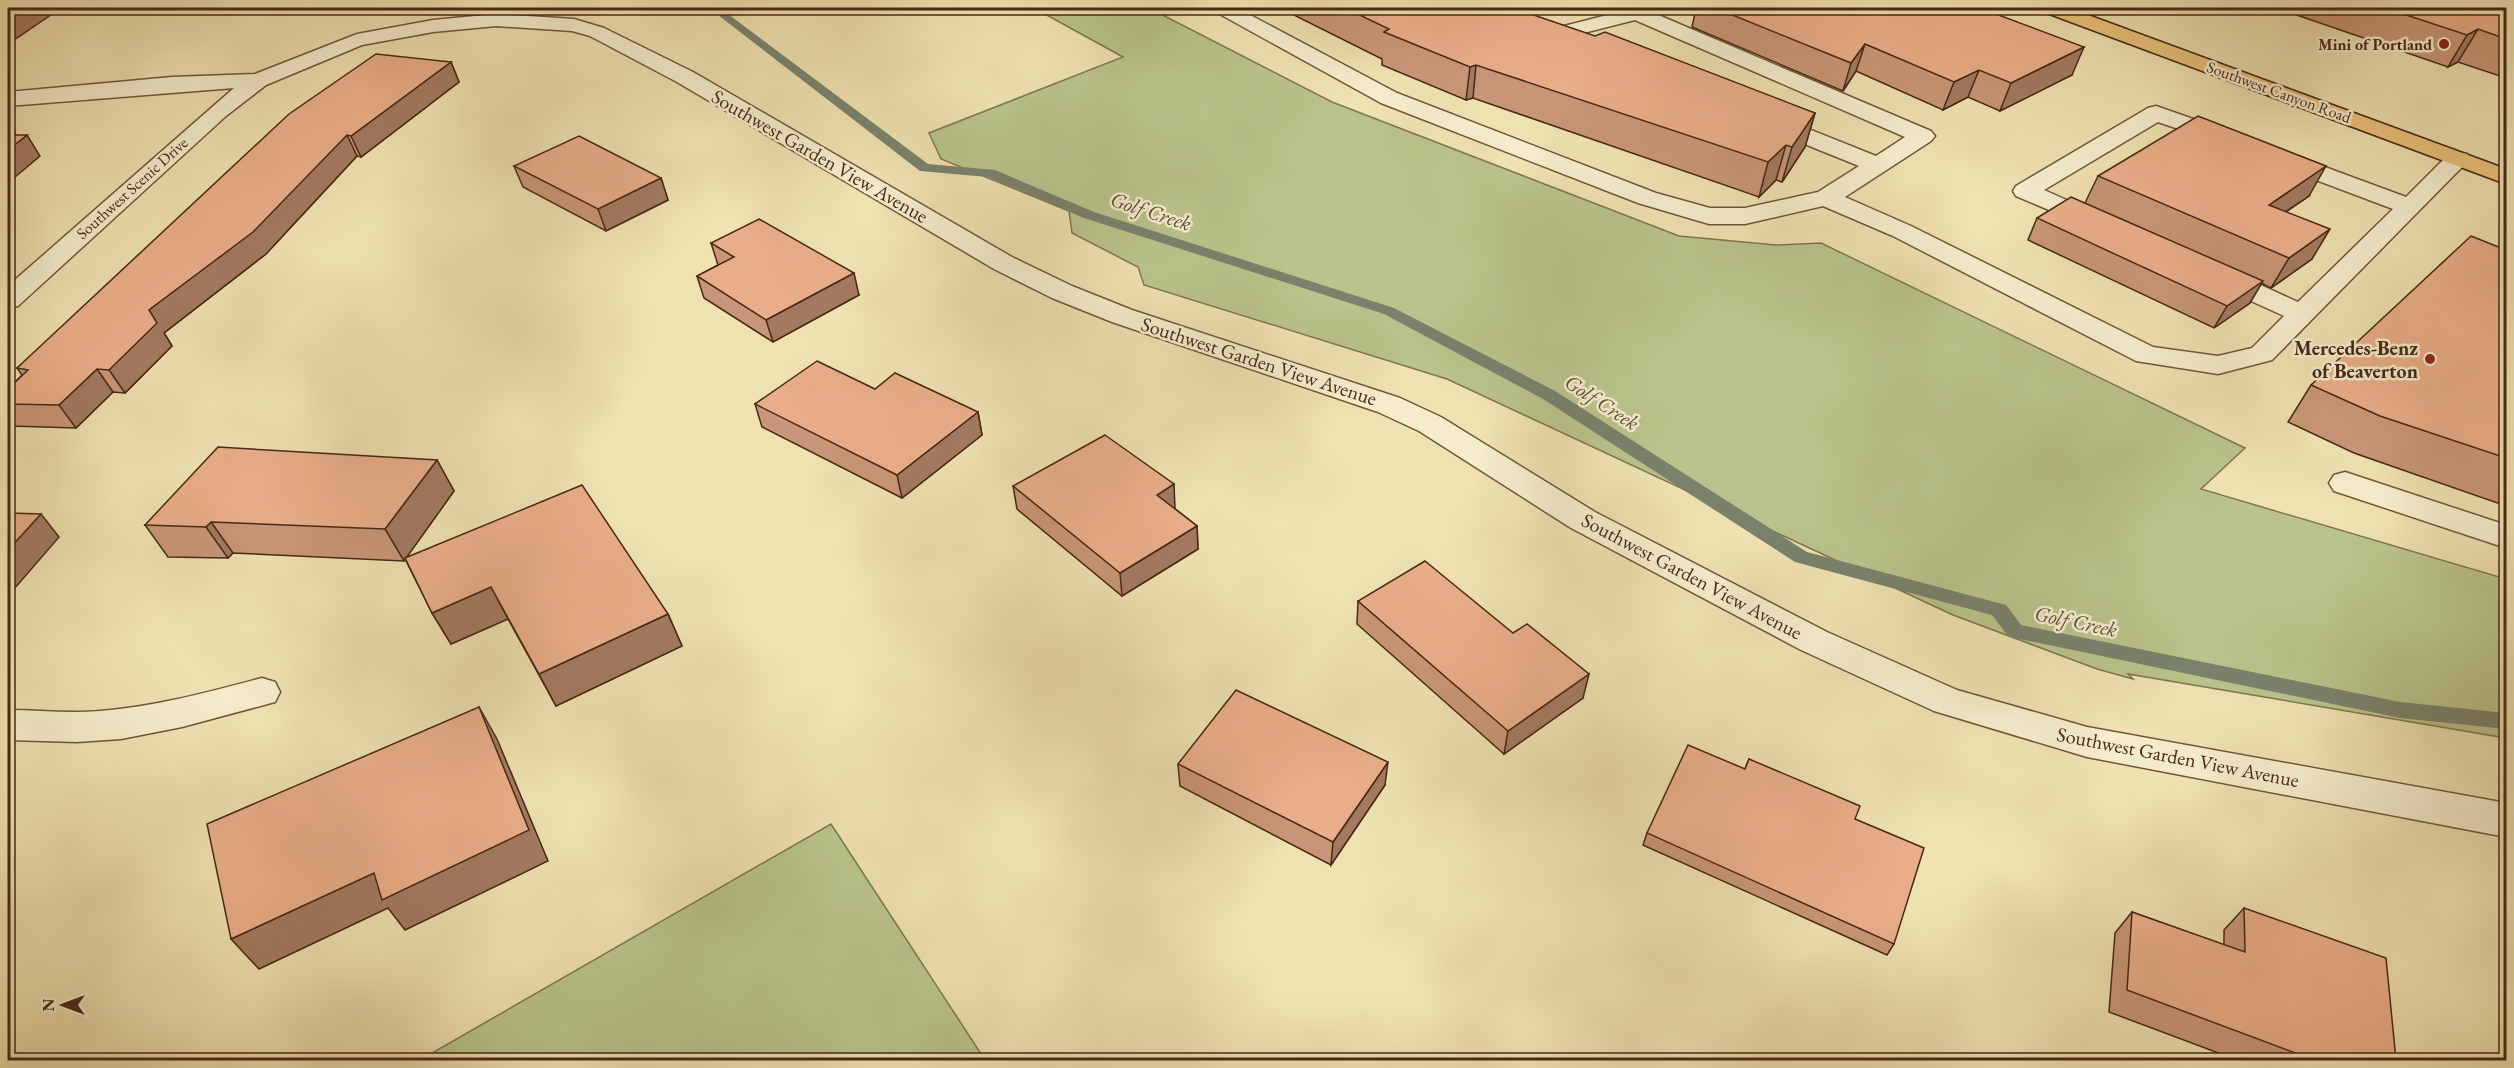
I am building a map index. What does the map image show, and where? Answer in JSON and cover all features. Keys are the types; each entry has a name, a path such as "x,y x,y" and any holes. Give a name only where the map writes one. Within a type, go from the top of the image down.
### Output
{"main road":[{"name":"Southwest Canyon Road","path":"2051,8 2506,177"}],"street":[{"path":"1223,8 1389,98 1647,198 1709,216 1745,216 1826,198 1923,136 1648,11 1552,35"},
{"path":"1444,8 1462,15 1552,35 1585,48"},
{"name":"Southwest Garden View Avenue","path":"8,99 172,84 258,80 357,40 433,26 496,20 574,25 597,32 685,77 1002,263 1042,283 1122,316 1389,405 1430,424 1583,520 1814,641 1947,701 2087,742 2506,820"},
{"name":"Southwest Scenic Drive","path":"8,300 218,111 258,80"},
{"path":"1747,113 1878,165"},
{"path":"2121,234 2025,191 2156,113 2410,207"},
{"path":"1826,198 1902,231 2146,355 2218,365 2262,354 2458,159"},
{"path":"2196,267 2302,314"},
{"path":"2345,483 2506,537"},
{"path":"8,725 98,726 125,723 180,713 262,692"}],"green space":[{"path":"1034,8 1149,8 1332,102 1679,236 1776,245 1821,243 2245,448 2201,489 2506,579 2506,738 2128,674 2133,679 2097,669 1953,615 1447,379 1144,285 1138,267 1072,233 1069,211 941,159 929,133 1123,57"},
{"path":"831,824 985,1060 420,1060"}],"building":[{"path":"8,8 20,8 8,16"},
{"path":"1345,8 1513,8 1595,36 1605,32 1815,113 1792,147 1786,145 1768,162 1476,65 1470,67 1384,32 1389,29"},
{"path":"1715,8 1980,8 2084,47 2011,83 1979,70 1954,82 1865,44 1851,63"},
{"path":"2385,8 2506,8 2506,39 2478,29 2467,35"},
{"path":"376,54 451,62 351,136 347,135 253,232 149,310 157,323 109,370 97,369 59,405 8,404 8,389 28,370 17,368 289,114"},
{"path":"2198,116 2326,166 2269,205 2330,229 2289,258 2098,176"},
{"path":"8,132 14,132 9,135 27,135 8,150"},
{"path":"579,136 661,178 598,209 514,166"},
{"path":"2071,197 2263,281 2227,306 2037,218"},
{"path":"759,219 854,273 766,320 697,276 734,257 711,243"},
{"name":"Mercedes-Benz of Beaverton","path":"2471,236 2506,250 2506,458 2380,416 2311,385"},
{"path":"817,361 875,389 895,373 978,412 897,475 755,404"},
{"path":"1105,435 1174,484 1157,495 1197,526 1120,573 1013,486"},
{"path":"218,447 437,460 385,529 211,522 206,527 145,525"},
{"path":"582,485 668,614 539,674 491,587 432,613 405,558"},
{"path":"8,513 41,514 8,550"},
{"path":"1425,561 1513,633 1527,624 1589,674 1508,731 1358,601"},
{"path":"1236,690 1388,762 1333,842 1178,764"},
{"path":"479,707 529,830 382,900 374,873 231,939 207,824"},
{"path":"1688,745 1745,769 1749,759 1860,806 1855,819 1924,848 1894,944 1647,833"},
{"path":"2244,908 2386,958 2396,1060 2314,1060 2127,990 2132,912 2245,952"}],"waterway":[{"name":"Golf Creek","path":"714,8 925,168 990,173 1089,215 1389,311 1549,395 1801,557 1999,610 2015,631 2400,710 2506,721"}],"place":[{"name":"Mini of Portland","path":"2444,44"},
{"name":"Mercedes-Benz of Beaverton","path":"2430,359"}]}
